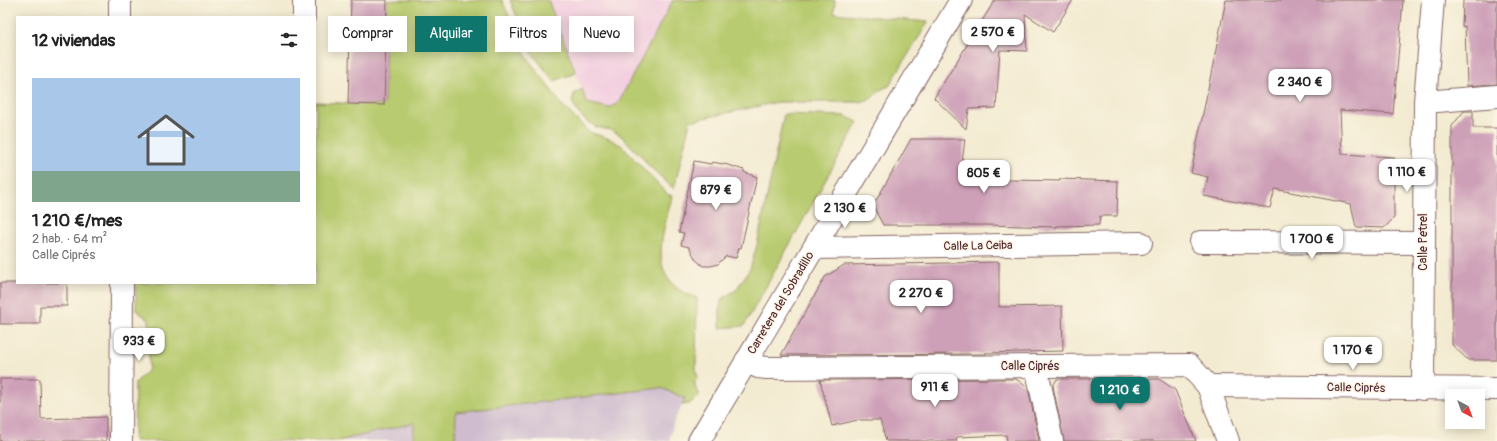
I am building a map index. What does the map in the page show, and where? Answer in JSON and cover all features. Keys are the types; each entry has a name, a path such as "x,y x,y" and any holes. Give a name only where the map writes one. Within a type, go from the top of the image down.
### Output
{"street":[{"path":"120,0 120,16"},
{"path":"304,0 304,16"},
{"name":"Carretera del Sobradillo","path":"699,441 960,0"},
{"name":"Calle Petrel","path":"1423,389 1425,102 1433,0"},
{"path":"1425,102 1497,96"},
{"path":"1201,242 1423,243"},
{"name":"Calle La Ceiba","path":"814,248 1141,243"},
{"path":"121,441 122,284"},
{"name":"Calle Ciprés","path":"746,361 758,367 767,368 1189,365 1208,386 1497,389"},
{"path":"1036,366 1052,441"},
{"path":"1208,386 1228,441"}],"shaded area":[{"path":"548,0 673,0 618,103 609,108 587,103 561,34 561,16 554,16"},
{"path":"661,388 686,398 674,421 669,441 281,441 455,412"}],"green space":[{"path":"387,0 502,0 509,16 495,16 495,52 524,52 562,105 589,132 610,139 622,146 667,194 672,196 662,241 661,256 663,269 669,281 680,290 697,298 696,370 698,378 695,381 695,387 700,395 689,404 682,405 685,398 661,388 456,412 455,441 414,441 414,423 338,441 134,441 135,383 149,369 149,320 136,310 136,284 316,284 316,102 384,105 386,52 407,52 407,16 387,16"},
{"path":"510,0 548,0 554,16 517,16"},
{"path":"673,0 835,0 834,13 928,22 889,86 880,90 871,99 858,102 778,102 690,121 674,189 647,164 620,135 611,130 596,127 586,121 578,113 572,102 574,94 582,89 587,103 609,108 618,103"},
{"path":"561,34 576,73 554,81 532,53 561,52"},
{"path":"784,114 845,116 858,122 744,326 720,328 720,305 722,299 736,290 750,269 757,245"}],"building":[{"path":"351,0 387,0 387,16 351,16"},
{"path":"995,0 1073,0 1053,32 1025,14 1027,51 1000,50 996,108 969,109 966,129 934,98"},
{"path":"1226,0 1403,0 1393,114 1340,110 1342,154 1394,157 1394,218 1384,228 1356,227 1351,204 1275,189 1270,208 1204,196 1208,177 1191,173"},
{"path":"1463,0 1497,0 1497,84 1467,86 1465,26 1462,27"},
{"path":"350,52 386,52 384,105 348,104"},
{"path":"1464,111 1473,111 1473,128 1497,128 1497,360 1468,360 1452,345 1452,126"},
{"path":"911,139 965,139 960,179 1060,181 1060,179 1118,181 1117,216 1100,216 1099,225 1057,227 883,225 873,206"},
{"path":"694,161 728,165 744,170 744,172 757,177 741,248 739,248 736,258 726,256 718,264 711,266 703,266 696,260 689,247 681,245 684,233 679,232"},
{"path":"999,262 999,307 1062,306 1063,351 985,353 986,354 781,355 825,277 844,265"},
{"path":"0,283 67,284 67,306 40,306 40,324 0,324"},
{"path":"0,379 40,379 41,419 106,417 106,441 0,441"},
{"path":"1016,379 1028,388 1039,441 1007,441 1006,435 956,437 957,441 886,441 880,420 858,420 832,426 820,380"},
{"path":"1057,379 1159,379 1175,390 1196,441 1064,441 1053,386"}]}
